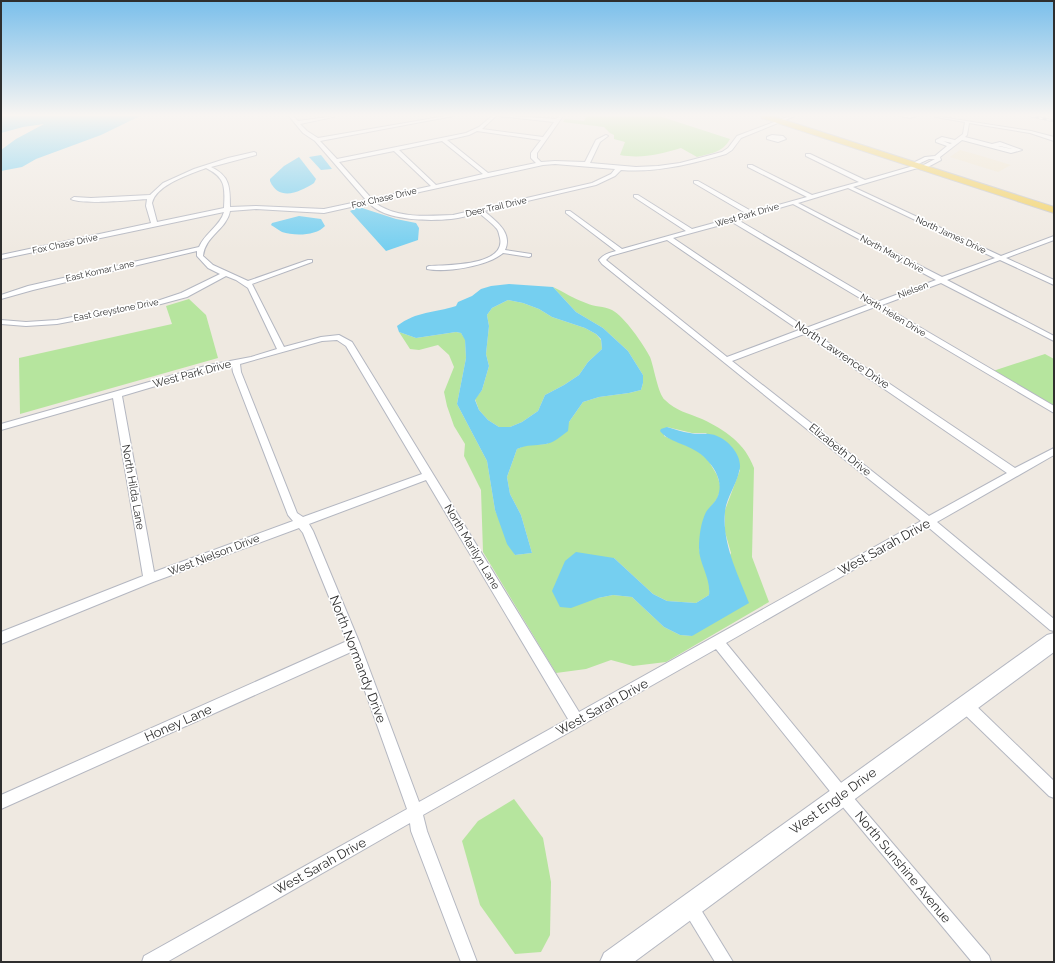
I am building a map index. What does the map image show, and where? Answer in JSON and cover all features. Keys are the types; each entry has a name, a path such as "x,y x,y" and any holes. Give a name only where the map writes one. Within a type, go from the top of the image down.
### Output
{"main road":[{"path":"903,161 1054,210"}],"street":[{"path":"154,224 148,203 151,196 168,182 225,161"},
{"name":"Deer Trail Drive","path":"335,161 370,201 386,212 413,218 444,218 480,211 599,182 613,175 620,167"},
{"path":"407,161 434,186"},
{"path":"470,161 487,175"},
{"name":"Fox Chase Drive","path":"1,257 227,210 252,207 308,212 330,210 539,163 558,162 637,169 661,167 688,161"},
{"path":"821,161 865,182"},
{"name":"West Park Drive","path":"623,278 602,260 608,255 621,251 919,166 925,161"},
{"path":"919,166 933,161"},
{"path":"750,166 812,197"},
{"path":"207,167 225,178 227,210 224,219 201,248 200,256 204,262 247,284 254,293 282,351"},
{"path":"696,182 752,214"},
{"name":"North James Drive","path":"849,187 1054,283"},
{"path":"74,199 97,200 151,196"},
{"path":"636,196 690,232"},
{"name":"North Mary Drive","path":"793,202 1054,339"},
{"path":"429,268 479,263 494,258 501,251 505,242 502,231 480,211"},
{"path":"568,212 621,251"},
{"name":"North Helen Drive","path":"732,219 1054,410"},
{"name":"North Lawrence Drive","path":"668,238 1015,473"},
{"name":"Nielsen","path":"727,360 1054,238"},
{"name":"East Komar Lane","path":"1,297 31,288 201,248"},
{"path":"501,251 529,255"},
{"path":"247,284 310,261"},
{"name":"East Greystone Drive","path":"1,322 26,324 57,322 161,302 184,294 225,274"},
{"name":"Elizabeth Drive","path":"623,278 929,522 1054,626"},
{"name":"West Park Drive","path":"1,427 212,367 282,351 321,339 339,337 349,344 367,373"},
{"name":"North Normandy Drive","path":"236,362 238,372 293,515 308,531 354,644 414,812 419,831 469,962"},
{"name":"North Marilyn Lane","path":"367,373 577,721"},
{"name":"North Hilda Lane","path":"117,394 149,579"},
{"name":"West Sarah Drive","path":"150,962 1054,451"},
{"name":"West Nielson Drive","path":"1,638 149,579 429,475"},
{"name":"West Engle Drive","path":"613,962 1054,641"},
{"name":"North Sunshine Avenue","path":"717,642 842,795 983,962"},
{"name":"Honey Lane","path":"1,802 354,644"},
{"path":"965,705 1054,791"},
{"path":"689,906 725,962"}],"shaded area":[{"path":"963,161 997,161 1011,165 998,172"}],"green space":[{"path":"553,287 582,301 612,310 617,313 639,338 650,357 660,392 665,400 678,409 719,428 740,444 745,451 754,468 752,557 769,602 666,662 633,666 611,660 586,669 556,673 483,552 481,490 464,456 465,444 454,426 444,392 454,367 449,355 438,345 419,350 410,349 399,332 416,338 456,332 461,333 465,339 466,358 457,404 487,461 495,510 515,555 532,553 521,515 510,494 507,477 517,449 526,445 547,444 569,422 583,402 599,397 641,390 643,383 643,375 628,351 603,328 576,312","holes":["667,427 692,433 706,433 740,470 725,510 725,532 731,553 692,636 680,635 664,627 632,597 613,595 598,598 614,558 653,594 667,601 696,603 709,595 710,586 699,549 707,512 717,499 721,488 717,475 708,460 697,450 664,436"]},
{"path":"189,299 206,315 218,358 20,414 19,358 172,324 166,306"},
{"path":"508,300 523,303 539,309 552,317 585,328 596,334 601,340 602,349 588,362 579,375 545,395 538,411 522,422 510,427 499,427 488,420 479,410 475,399 482,390 489,366 486,354 489,326 487,315 492,308"},
{"path":"1045,354 1054,359 1054,408 993,371"},
{"path":"514,799 543,838 551,882 550,935 541,952 515,954 480,905 462,841 478,821"}],"water":[{"path":"1,161 33,161 22,167 1,171"},
{"path":"292,161 302,161 316,179 314,183 296,192 284,193 279,191 274,187 270,179 284,166"},
{"path":"313,161 326,161 332,169 321,170"},
{"path":"359,207 396,219 416,223 419,228 418,240 386,251 350,211"},
{"path":"299,216 321,219 325,226 316,232 293,234 282,232 271,225 272,223"},
{"path":"509,284 553,287 576,312 603,328 628,351 643,375 641,390 599,397 583,402 569,422 568,431 555,441 542,445 521,447 517,449 507,477 510,494 521,515 532,553 515,555 507,544 495,510 487,461 457,404 466,358 465,340 461,333 456,332 416,338 399,332 397,326 404,321 419,315 456,306 458,302 472,296 481,289","holes":["508,300 523,303 539,309 552,317 585,328 596,334 601,339 602,349 588,362 579,375 545,395 538,411 522,422 510,427 499,427 488,420 479,410 475,400 482,390 489,366 486,354 489,326 487,315 492,308"]},
{"path":"667,427 687,433 711,434 722,438 735,451 740,461 738,477 726,507 725,524 728,547 749,603 692,636 680,635 664,627 632,597 613,595 598,598 571,608 560,607 552,591 565,561 576,552 614,558 653,594 667,601 696,603 709,595 707,577 701,560 699,539 704,516 716,500 719,493 720,487 718,477 713,467 701,454 670,439 660,431 661,429"}]}
